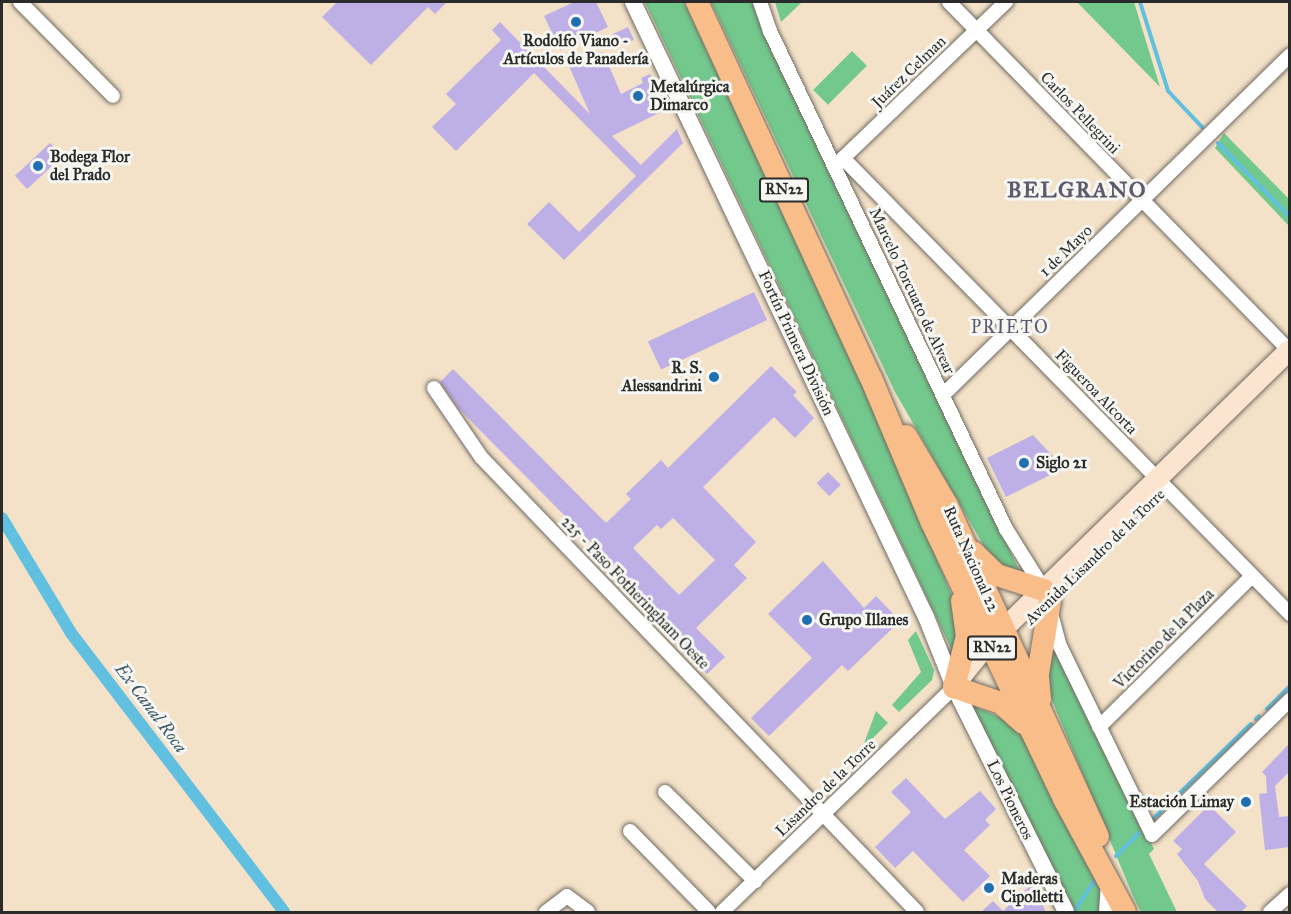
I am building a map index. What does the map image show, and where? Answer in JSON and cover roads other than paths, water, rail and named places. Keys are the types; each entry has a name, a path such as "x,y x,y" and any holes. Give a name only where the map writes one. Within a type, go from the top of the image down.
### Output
{"highway":[{"name":"Ruta Nacional 22","path":"697,2 871,378 953,568 999,642"},
{"name":"Ruta Nacional 22","path":"871,378 936,485 964,541 999,642 1108,879 1126,912"},
{"path":"964,541 997,575 1047,596 1038,674 1038,725"},
{"path":"953,568 967,636 954,687 1001,703 1038,725"},
{"name":"Ruta Nacional 22","path":"1038,725 1093,822 1126,912"}],"main road":[{"name":"Avenida Lisandro de la Torre","path":"954,687 1162,483 1289,354"}],"street":[{"path":"20,2 113,96"},
{"name":"Fortín Primera División","path":"633,2 926,617 954,687"},
{"name":"Marcelo Torcuato de Alvear","path":"760,2 839,163 853,206 1009,536 1047,596"},
{"name":"Carlos Pellegrini","path":"949,2 1289,354"},
{"name":"Juárez Celman","path":"839,163 1006,2"},
{"name":"1 de Mayo","path":"943,396 1290,55"},
{"name":"Figueroa Alcorta","path":"839,163 877,192 1290,614"},
{"path":"853,206 859,191 877,192"},
{"name":"225 - Paso Fotheringham Oeste","path":"434,388 481,457 917,912"},
{"name":"Victorino de la Plaza","path":"1099,727 1252,576"},
{"path":"1047,596 1060,646 1152,835 1290,700"},
{"name":"Lisandro de la Torre","path":"722,912 954,687"},
{"name":"Los Pioneros","path":"954,687 1066,912"},
{"path":"665,792 755,881"},
{"path":"630,831 709,912"},
{"path":"1107,912 1108,879"},
{"path":"1270,912 1290,894"},
{"path":"546,912 567,896 588,912"}],"waterway":[{"path":"1140,2 1168,91 1202,127"},
{"path":"1218,143 1290,217"},
{"name":"Ex Canal Roca","path":"2,518 71,633 284,912"},
{"path":"1267,709 1290,686"},
{"path":"1256,719 1259,716"},
{"path":"1154,818 1251,724"},
{"path":"1116,856 1139,833"},
{"path":"1075,910 1097,877"}],"place":[{"name":"Rodolfo Viano - Artículos de Panadería","path":"576,22"},
{"name":"Metalúrgica Dimarco","path":"638,96"},
{"name":"Bodega Flor del Prado","path":"38,166"},
{"name":"R. S. Alessandrini","path":"714,377"},
{"name":"Siglo 21","path":"1024,463"},
{"name":"Grupo Illanes","path":"807,620"},
{"name":"Estación Limay","path":"1246,802"},
{"name":"Maderas Cipolletti","path":"989,888"}],"district":[{"name":"BELGRANO","path":"1077,190"},
{"name":"PRIETO","path":"1010,327"}]}
